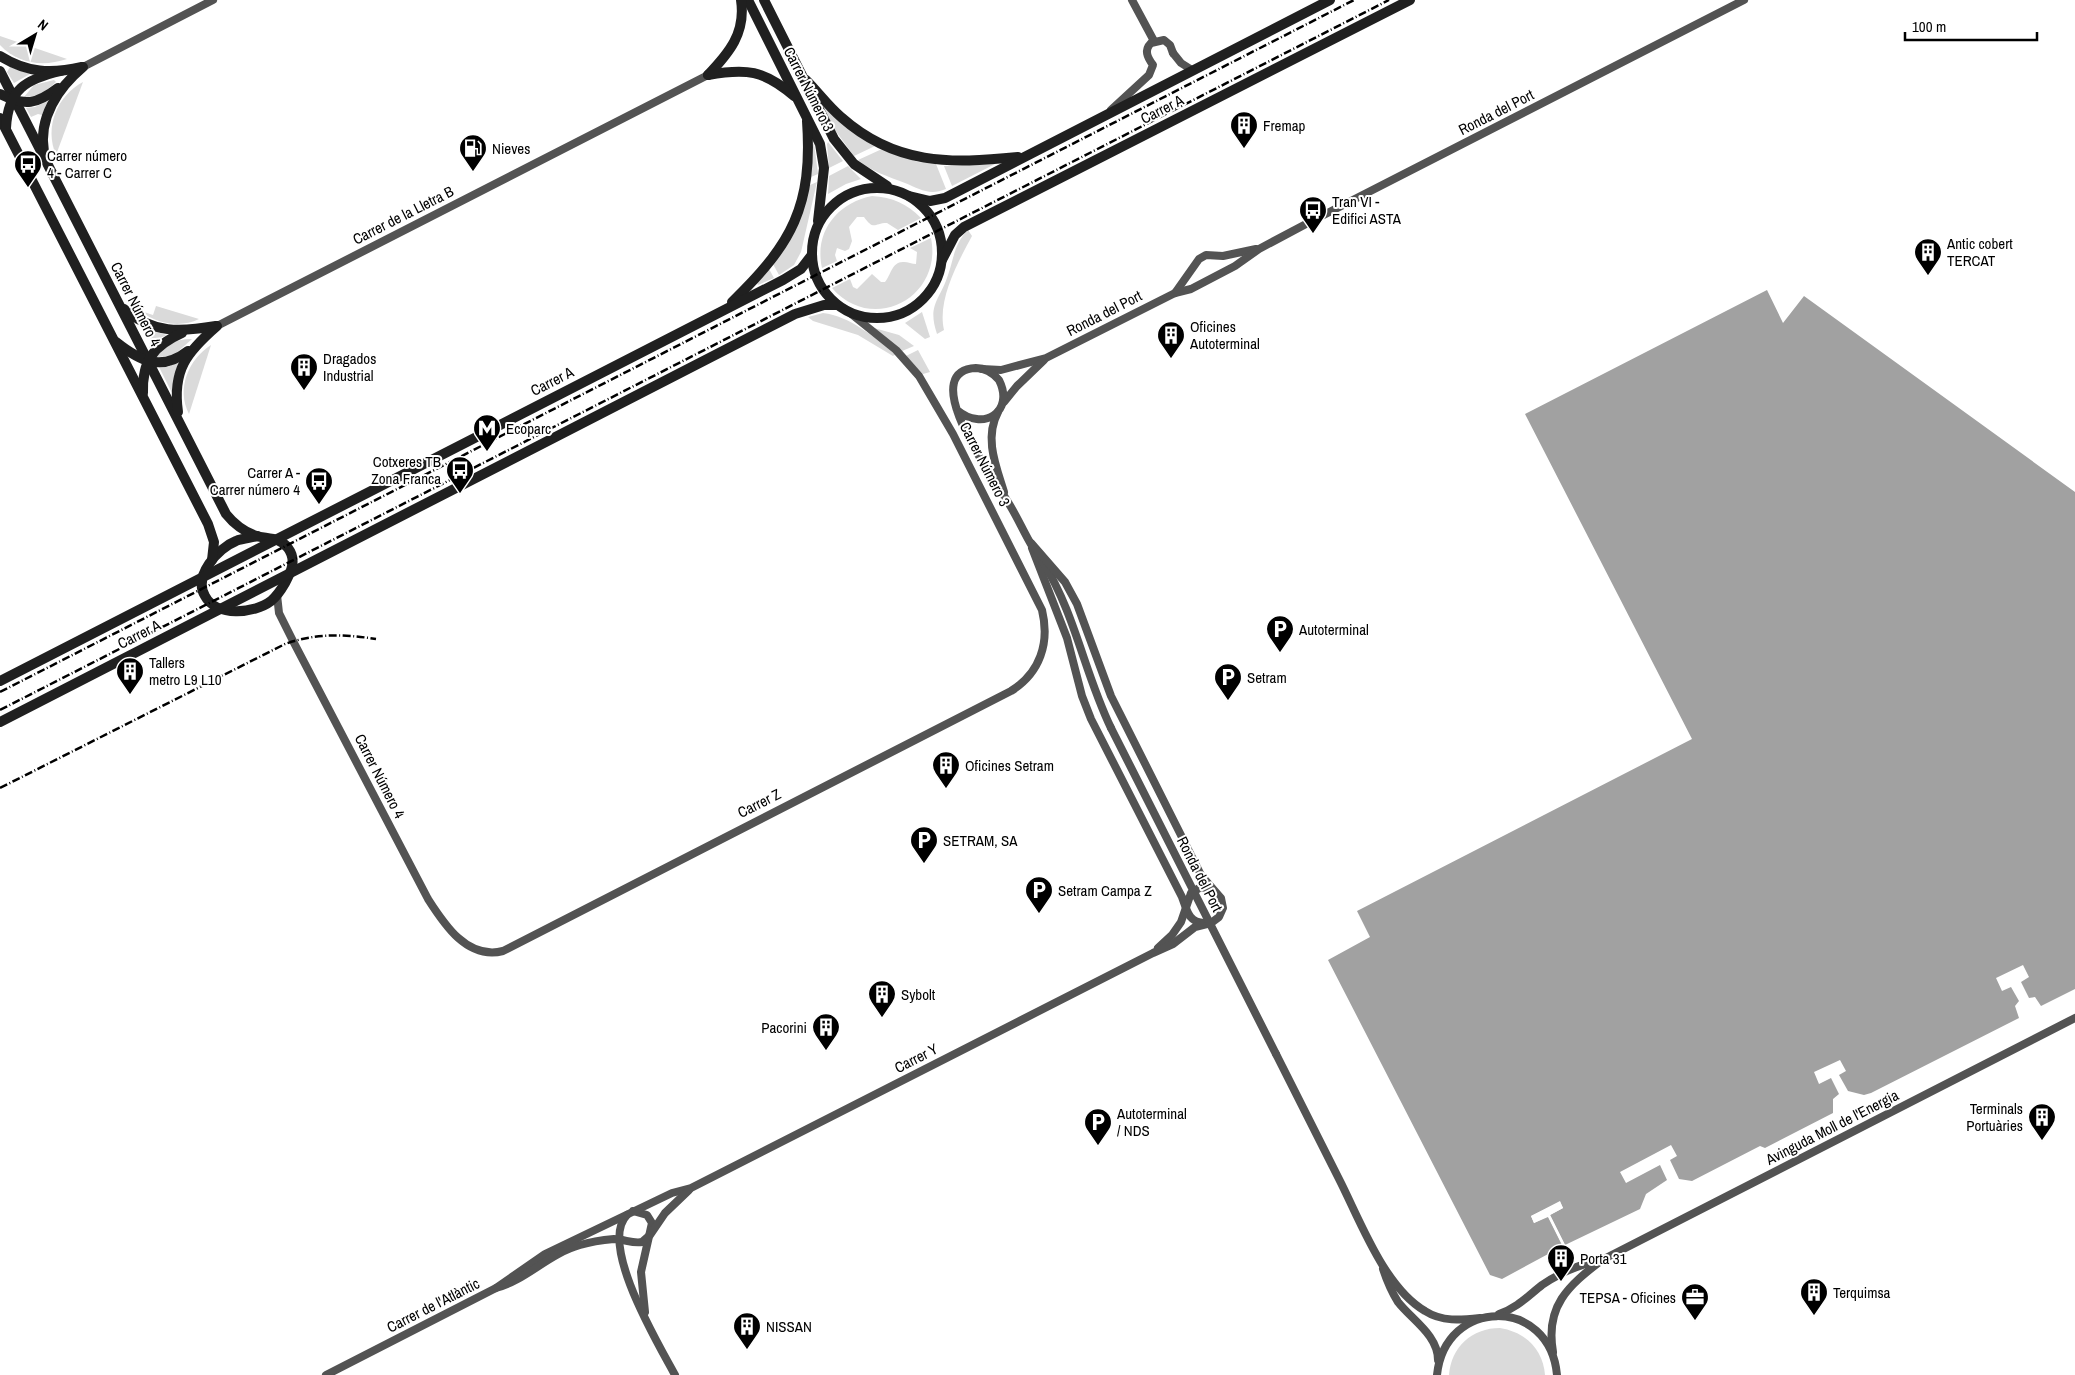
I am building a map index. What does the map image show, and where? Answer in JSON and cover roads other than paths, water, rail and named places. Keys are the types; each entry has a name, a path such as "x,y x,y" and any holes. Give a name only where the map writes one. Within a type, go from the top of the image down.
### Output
{"main road":[{"path":"708,75 734,46 738,37 742,17 741,0"},
{"name":"Carrer Número 3","path":"748,0 806,115 823,154 823,182 818,226"},
{"name":"Carrer Número 3","path":"764,0 826,123 843,152 860,170 892,189"},
{"name":"Carrer A","path":"909,196 930,201 945,198 1330,0"},
{"name":"Carrer A","path":"942,260 955,235 964,227 1410,0"},
{"path":"0,56 31,70 64,76"},
{"path":"0,94 26,102 39,101 64,76 83,67"},
{"path":"708,75 734,70 754,72 775,81 798,100"},
{"name":"Carrer Número 4","path":"0,71 226,514 239,527 258,536"},
{"path":"6,129 7,113 13,99 33,79 64,76"},
{"path":"45,160 43,147 46,118 64,76"},
{"path":"806,80 852,126 884,146 904,154 942,162 1024,156"},
{"path":"724,311 772,261 795,221 807,180 809,151 806,115"},
{"path":"0,118 208,524 214,542 212,561"},
{"path":"866,187 892,189 909,196 924,208 934,222 941,238 942,260 939,274 927,295 906,312 876,318 841,307 823,292 812,268 812,256 818,226 833,203 849,192 866,187"},
{"name":"Carrer A","path":"0,681 300,526 724,311 796,273 812,256"},
{"name":"Carrer A","path":"0,722 795,314 824,305 841,307"},
{"path":"122,307 140,321 158,329 188,331 217,326"},
{"path":"114,340 137,357 148,361 171,361 217,326"},
{"path":"143,397 142,378 148,361 163,342 188,331"},
{"path":"179,419 176,386 181,368 194,345"},
{"path":"258,536 277,539 288,548 291,555 293,564 277,595 265,605 257,608 237,611 222,609 213,605 205,596 202,584 203,576 212,561 233,543 258,536"}],"street":[{"path":"83,67 213,0"},
{"path":"1132,0 1154,41"},
{"name":"Ronda del Port","path":"1046,358 1175,292 1191,289 1235,266 1260,249 1744,0"},
{"path":"1154,41 1167,42 1181,63 1192,70"},
{"path":"1106,115 1150,74 1153,65 1148,59 1147,50 1154,41"},
{"name":"Carrer de la Lletra B","path":"217,326 708,75"},
{"name":"Ronda del Port","path":"1175,292 1199,259 1206,255 1223,256 1260,249"},
{"name":"Carrer Número 3","path":"841,307 908,362 919,376 949,426 1042,610 1046,633 1039,661"},
{"path":"1006,499 988,474 957,410 952,396 956,380 967,370 1000,370 1046,358"},
{"path":"957,410 966,417 977,421 990,418 1017,386 1046,358"},
{"path":"982,369 989,371 1000,380 1004,391 1000,408"},
{"name":"Carrer Número 3","path":"1000,408 992,428 992,447 1006,499"},
{"name":"Ronda del Port","path":"1006,499 1050,573 1070,614 1093,689 1111,728 1379,1258"},
{"path":"1031,543 1071,590 1083,616 1111,696 1201,875 1221,898 1223,908 1215,920 1196,927 1173,944 1153,952"},
{"path":"1031,543 1067,638 1082,696 1091,719 1186,906 1188,914 1192,920 1206,924"},
{"name":"Carrer Número 4","path":"277,595 279,613 423,890 452,931 466,945 482,952"},
{"name":"Carrer Z","path":"482,952 502,951 1011,692 1026,680 1039,661"},
{"path":"1153,952 1175,931 1181,922 1188,897 1194,890 1205,887 1215,890"},
{"name":"Carrer Y","path":"691,1188 1153,952"},
{"name":"Avinguda Moll de l'Energia","path":"1602,1260 2075,1018"},
{"path":"496,1288 532,1261 672,1193 691,1188"},
{"path":"621,1226 622,1234 631,1242 642,1242 650,1235 665,1213 691,1188"},
{"path":"631,1212 621,1226 620,1240 626,1277 675,1375"},
{"path":"631,1212 643,1212 650,1219 652,1227 641,1272 646,1318"},
{"name":"Carrer de l'Atlàntic","path":"326,1375 496,1288 513,1282 552,1258 578,1246 620,1240 631,1242"},
{"path":"1379,1258 1403,1293 1424,1311 1449,1319 1493,1316 1518,1306 1542,1286 1573,1267 1602,1260"},
{"path":"1379,1258 1394,1296 1435,1343 1438,1362"},
{"path":"1557,1375 1551,1325 1558,1304 1572,1284 1602,1260"},
{"path":"1493,1316 1517,1318 1528,1324 1542,1336 1553,1352"},
{"path":"1436,1375 1438,1362 1444,1347 1456,1332 1480,1318"}],"railway":[{"path":"0,692 1354,0"},
{"path":"0,710 1389,0"},
{"path":"0,788 285,644 319,636 353,636 376,639"}],"place":[{"name":"Fremap","path":"1244,149"},
{"name":"Nieves","path":"473,172"},
{"name":"Carrer número 4 - Carrer C","path":"28,188"},
{"name":"Tran VI - Edifici ASTA","path":"1313,234"},
{"name":"Antic cobert TERCAT","path":"1928,276"},
{"name":"Oficines Autoterminal","path":"1171,359"},
{"name":"Dragados Industrial","path":"304,391"},
{"name":"Ecoparc","path":"487,452"},
{"name":"Cotxeres TB Zona Franca","path":"460,494"},
{"name":"Carrer A - Carrer número 4","path":"319,505"},
{"name":"Autoterminal","path":"1280,653"},
{"name":"Tallers metro L9 L10","path":"130,695"},
{"name":"Setram","path":"1228,701"},
{"name":"Oficines Setram","path":"946,789"},
{"name":"SETRAM, SA","path":"924,864"},
{"name":"Setram Campa Z","path":"1039,914"},
{"name":"Sybolt","path":"882,1018"},
{"name":"Pacorini","path":"826,1051"},
{"name":"Terminals Portuàries","path":"2042,1141"},
{"name":"Autoterminal / NDS","path":"1098,1146"},
{"name":"Porta 31","path":"1561,1282"},
{"name":"Terquimsa","path":"1814,1316"},
{"name":"TEPSA - Oficines","path":"1695,1321"},
{"name":"NISSAN","path":"747,1350"}]}
